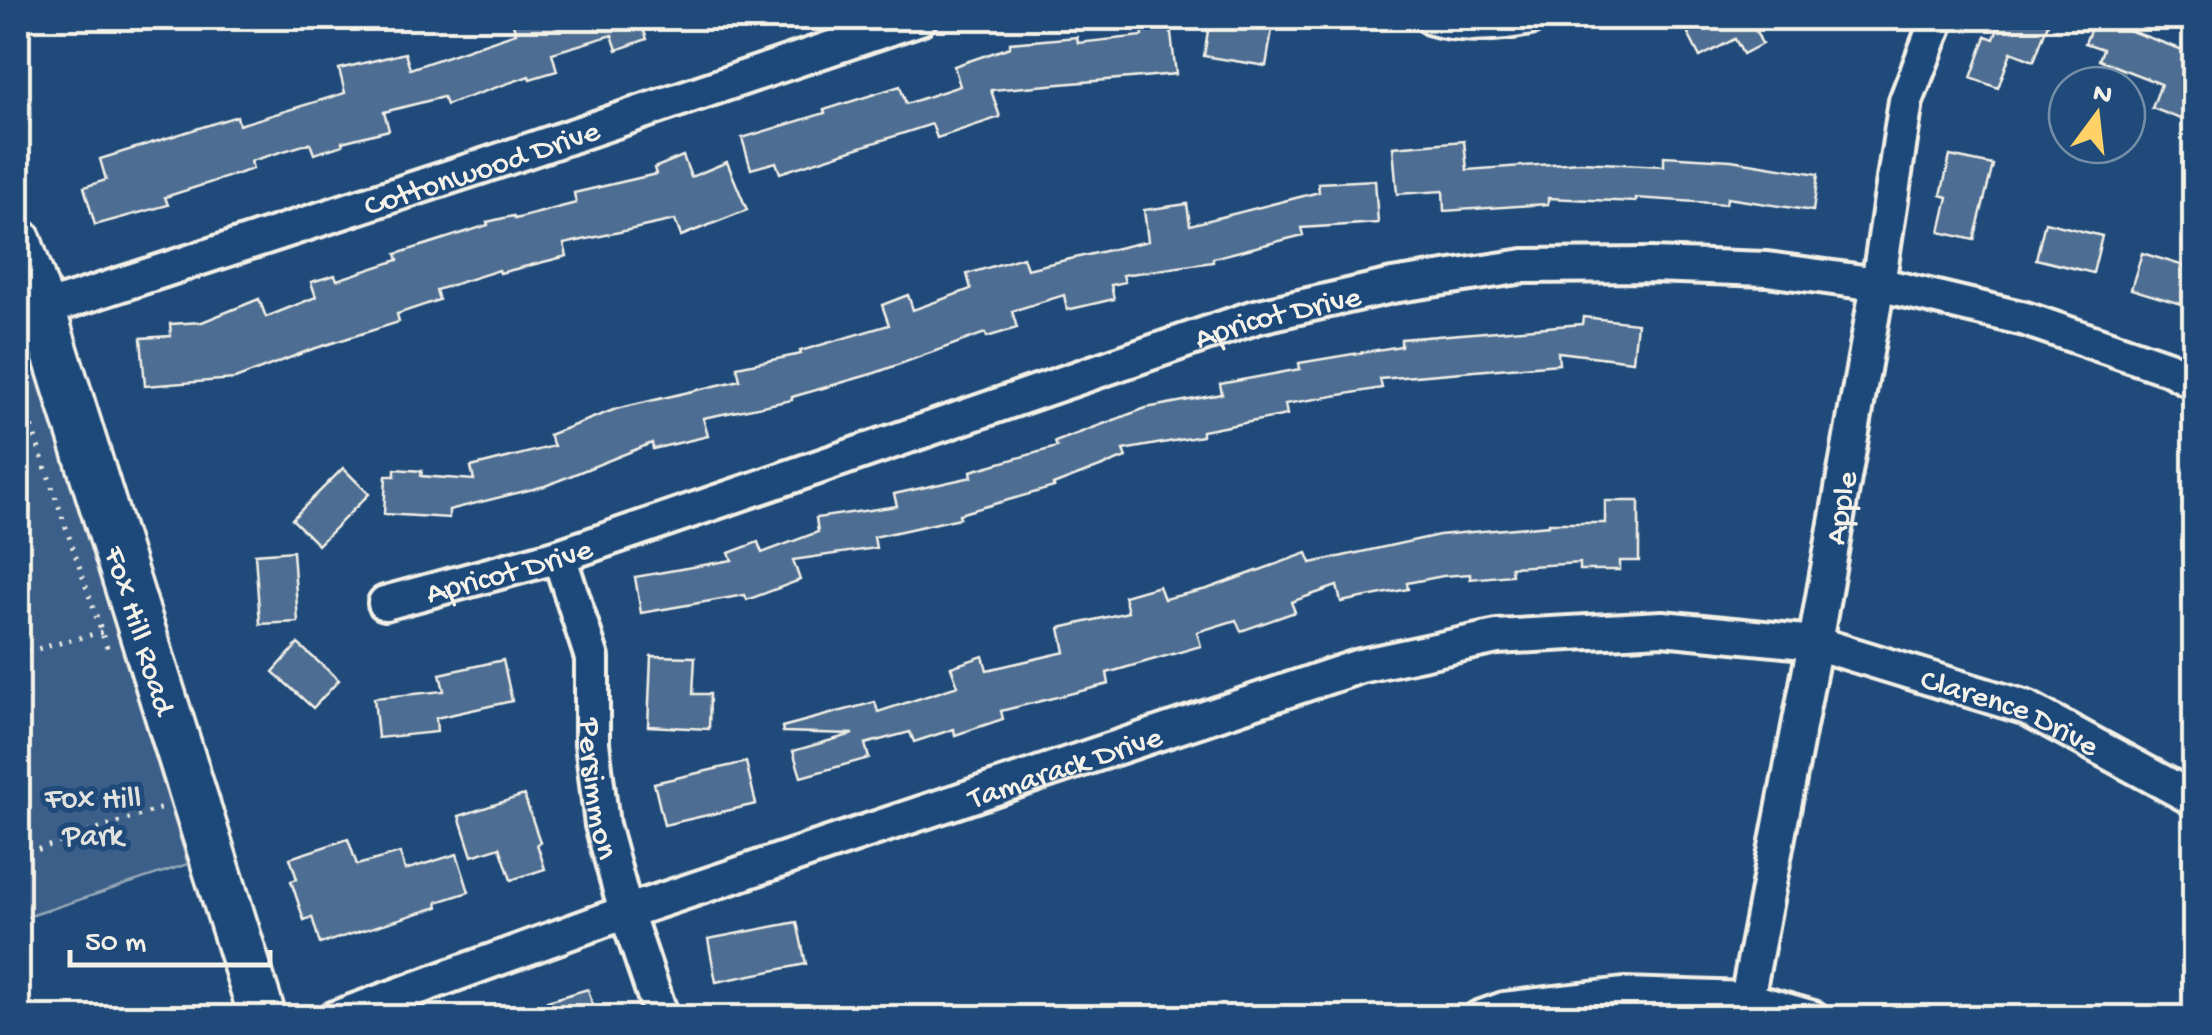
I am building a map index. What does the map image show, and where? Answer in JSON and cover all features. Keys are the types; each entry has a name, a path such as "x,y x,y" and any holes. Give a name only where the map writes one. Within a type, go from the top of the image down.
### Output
{"street":[{"name":"Cottonwood Drive","path":"42,310 920,18"},
{"path":"1432,18 1498,23 1530,18"},
{"name":"Apple","path":"1747,999 1815,643 1906,102 1938,18"},
{"name":"Fox Hill Road","path":"18,242 264,1018"},
{"name":"Apricot Drive","path":"384,603 559,556 1256,317 1392,286 1524,266 1767,269 1878,284 2025,319 2168,368 2194,382"},
{"name":"Persimmon","path":"559,556 592,658 592,743 602,825 662,1018"},
{"name":"Tamarack Drive","path":"335,1018 626,912 1360,666 1496,637 1662,628 1815,643"},
{"name":"Clarence Drive","path":"1815,643 2028,708 2194,799"},
{"path":"1479,1018 1504,1009 1624,995 1747,999 1813,1018"}],"path":[{"path":"18,387 108,650"},
{"path":"18,654 102,632"},
{"path":"18,856 164,808"}],"green space":[{"name":"Fox Hill Park","path":"18,309 188,864 18,920"}],"building":[{"path":"511,18 651,18 651,23 642,26 647,39 617,50 612,35 552,53 557,71 530,79 529,76 446,105 443,97 384,112 389,130 314,154 310,143 251,161 253,169 165,197 168,205 95,225 84,187 106,180 100,159 237,116 239,125 345,93 339,69 405,53 410,69 516,33"},
{"path":"1141,18 1169,18 1176,74 991,90 1000,117 937,138 932,124 780,173 776,162 751,169 742,138 900,86 906,104 960,86 954,66 1010,47 1010,43 1077,37 1078,43 1143,36"},
{"path":"1210,18 1274,18 1266,66 1204,56"},
{"path":"1680,18 1778,18 1755,29 1762,44 1743,54 1735,39 1700,57"},
{"path":"2002,18 2050,18 2034,61 2011,52 1998,88 1971,78 1986,36 1994,39"},
{"path":"2095,18 2194,54 2194,124 2152,108 2161,84 2147,79 2147,65 2112,65 2099,60 2103,49 2085,43"},
{"path":"1464,141 1467,170 1580,162 1664,166 1664,156 1731,160 1818,174 1813,211 1727,198 1726,204 1548,198 1548,204 1444,211 1443,191 1397,194 1393,147"},
{"path":"683,156 691,177 727,162 747,210 681,236 675,220 564,244 567,256 500,273 499,270 436,290 439,300 397,314 399,322 235,379 145,386 141,338 171,336 170,324 202,322 259,299 266,317 316,297 311,282 335,275 337,280 398,260 396,254 488,225 487,222 576,203 574,193 656,174 654,168"},
{"path":"1950,156 1993,165 1974,240 1940,232 1948,197 1941,195"},
{"path":"1375,180 1378,223 1301,228 1303,235 1213,258 1213,262 1123,275 1125,282 1111,285 1114,299 1067,310 1064,295 1012,311 1017,328 987,337 985,333 792,400 703,418 708,436 653,449 652,443 545,486 449,510 449,518 384,514 386,476 395,476 395,469 422,471 421,476 474,480 471,467 554,446 549,435 616,409 740,380 737,367 801,354 800,351 889,325 882,305 908,295 913,310 971,289 967,274 1023,257 1027,269 1148,241 1144,210 1187,204 1190,225 1319,192 1318,183"},
{"path":"2045,222 2102,236 2093,273 2036,259"},
{"path":"2142,253 2194,269 2187,306 2131,289"},
{"path":"1583,317 1637,323 1633,361 1558,352 1559,364 1380,379 1382,388 1285,404 1287,415 1123,450 1126,457 1054,487 959,514 960,518 874,537 876,548 793,560 800,580 747,600 745,595 641,613 635,577 732,560 729,553 758,542 762,553 818,532 816,518 897,506 894,494 972,477 971,471 1057,447 1055,442 1146,408 1222,394 1220,384 1300,369 1299,363 1401,346 1401,339 1582,324"},
{"path":"343,468 369,494 318,545 292,519"},
{"path":"1605,501 1639,501 1639,561 1620,561 1620,570 1580,570 1580,563 1511,567 1512,575 1470,579 1470,574 1443,576 1407,583 1408,589 1341,602 1337,586 1291,602 1295,612 1241,631 1236,620 1197,632 1201,646 1107,673 1109,684 1001,711 1003,719 955,735 954,729 914,742 910,732 865,744 869,758 801,777 793,751 853,734 783,732 782,727 875,702 878,712 958,686 951,667 983,656 987,670 1065,652 1060,628 1128,612 1124,596 1159,586 1164,599 1207,589 1307,553 1311,563 1439,535 1549,523 1605,523"},
{"path":"293,551 298,622 260,624 255,554"},
{"path":"298,644 339,680 313,708 273,672"},
{"path":"651,656 695,657 693,694 710,694 709,729 648,726"},
{"path":"503,660 512,701 436,718 437,732 378,738 374,698 444,691 440,674"},
{"path":"746,762 756,804 664,825 654,783"},
{"path":"524,795 545,869 511,880 500,847 472,856 459,816"},
{"path":"348,839 357,865 400,853 405,870 457,854 469,892 437,902 438,907 320,944 312,917 304,920 291,881 297,879 290,858"},
{"path":"797,922 806,964 716,982 708,939"},
{"path":"588,989 596,1018 551,1018 547,1001"}]}
